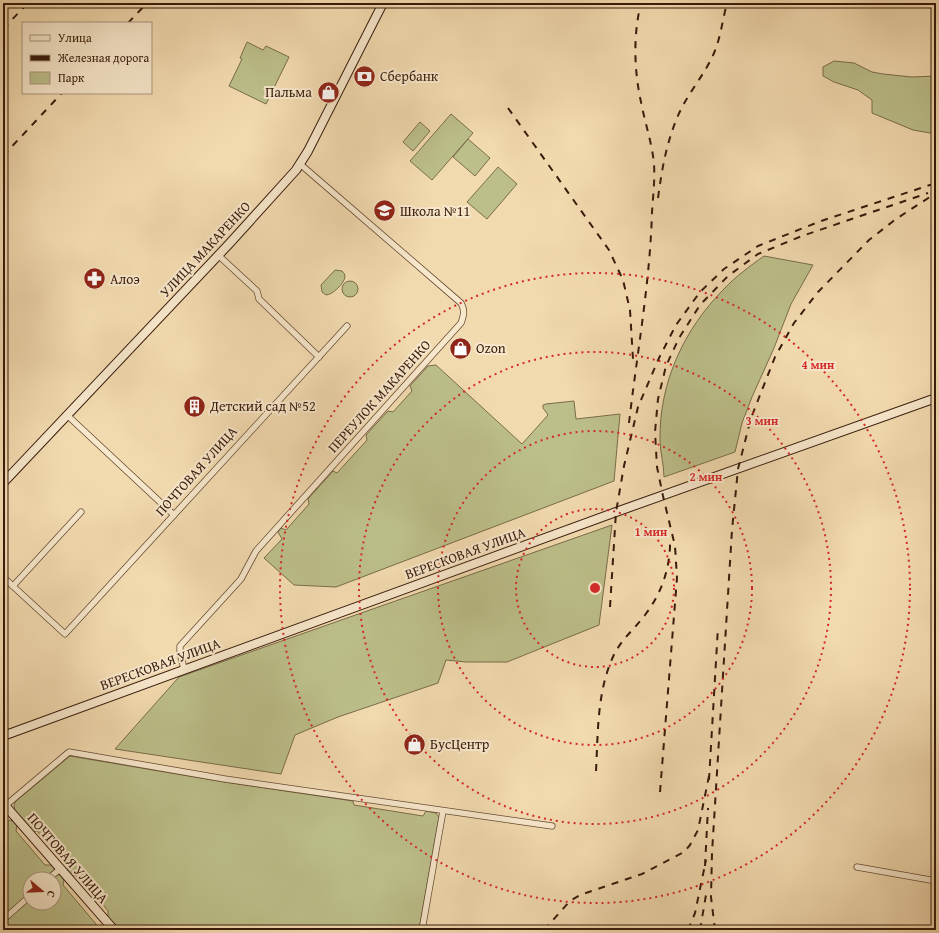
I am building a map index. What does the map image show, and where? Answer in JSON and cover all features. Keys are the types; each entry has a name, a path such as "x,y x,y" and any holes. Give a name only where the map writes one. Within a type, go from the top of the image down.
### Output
{"street":[{"name":"УЛИЦА МАКАРЕНКО","path":"3,483 68,416 218,255 300,164 383,3"},
{"name":"ПЕРЕУЛОК МАКАРЕНКО","path":"184,669 180,646 241,579 256,551 461,323 463,318 464,312 461,303 300,164"},
{"path":"218,255 257,291 259,299 319,356"},
{"name":"ПОЧТОВАЯ УЛИЦА","path":"13,586 65,634 347,326"},
{"name":"ВЕРЕСКОВАЯ УЛИЦА","path":"3,736 616,512 936,398"},
{"path":"68,416 174,515"},
{"path":"3,577 13,586 81,512"},
{"path":"4,804 69,752 225,779 552,826"},
{"name":"ПОЧТОВАЯ УЛИЦА","path":"4,804 114,930"},
{"path":"422,930 443,810"},
{"path":"857,867 936,881"},
{"path":"3,920 22,903"}],"green space":[{"path":"247,42 263,50 266,46 289,57 266,104 229,86 242,59 240,58"},
{"path":"834,61 854,63 872,72 883,74 912,77 936,76 936,134 913,130 872,113 872,100 858,90 834,82 823,76 823,67"},
{"path":"451,114 473,133 432,180 410,161"},
{"path":"420,122 430,131 413,151 403,142"},
{"path":"468,139 490,158 475,176 453,157"},
{"path":"498,167 517,184 487,219 467,202"},
{"path":"764,256 813,265 791,304 774,348 752,397 742,423 735,452 664,477 660,445 661,419 669,378 677,358 697,321 710,305 733,280"},
{"path":"335,270 342,271 345,274 344,280 334,291 326,295 322,292 321,285"},
{"path":"350,281 356,283 358,289 356,295 350,297 344,295 342,289 344,283"},
{"path":"436,365 522,444 548,415 543,408 543,405 546,404 574,401 576,419 620,414 614,481 336,587 294,585 264,558 282,539 278,532 281,528 286,530 309,504 308,499 333,471 337,473 367,440 366,435 388,411 393,412 412,391 410,386 428,366"},
{"path":"612,525 599,625 507,662 466,662 446,660 438,683 338,717 295,735 281,774 115,749 179,677"},
{"path":"70,756 224,782 353,801 354,805 423,816 426,811 436,813 439,817 419,930 120,930 108,917 108,911 81,877 72,875 67,869 70,867 37,831 33,832 15,811 14,805 16,801"},
{"path":"10,820 17,825 16,831 45,865 51,865 57,871 22,871 22,911 62,911 62,877 64,879 63,885 101,930 3,930 3,825"}],"railway":[{"path":"3,29 28,3"},
{"path":"129,22 147,3"},
{"path":"629,423 649,265 654,176 653,156 639,90 635,52 638,15 641,3"},
{"path":"658,198 665,157 673,128 681,109 708,66 716,48 727,3"},
{"path":"3,156 61,94"},
{"path":"508,108 609,250 623,280 630,310 633,359"},
{"path":"610,607 616,512 624,466 638,407 659,358 676,325 700,292 724,269 758,246 821,221 936,183"},
{"path":"660,792 677,578 675,546 657,467 655,432 658,399 666,366 679,338 700,305 728,276 758,254 802,236 928,193"},
{"path":"715,930 711,897 712,853 732,530 738,469 751,418 775,357 794,323 818,292 869,240 896,219 936,193"},
{"path":"596,771 599,714 603,686 607,672 615,652 651,607 661,588 669,559 670,538"},
{"path":"709,780 718,627"},
{"path":"544,930 570,901 580,895 642,874 684,852 690,845 698,830 709,776"},
{"path":"705,866 708,808"},
{"path":"688,930 695,913 706,860"},
{"path":"700,930 707,889"}],"place":[{"name":"Сбербанк","path":"365,76"},
{"name":"Пальма","path":"328,92"},
{"name":"Школа №11","path":"385,211"},
{"name":"Алоэ","path":"94,279"},
{"name":"Ozon","path":"460,348"},
{"name":"Детский сад №52","path":"194,406"},
{"name":"БусЦентр","path":"415,744"}]}
